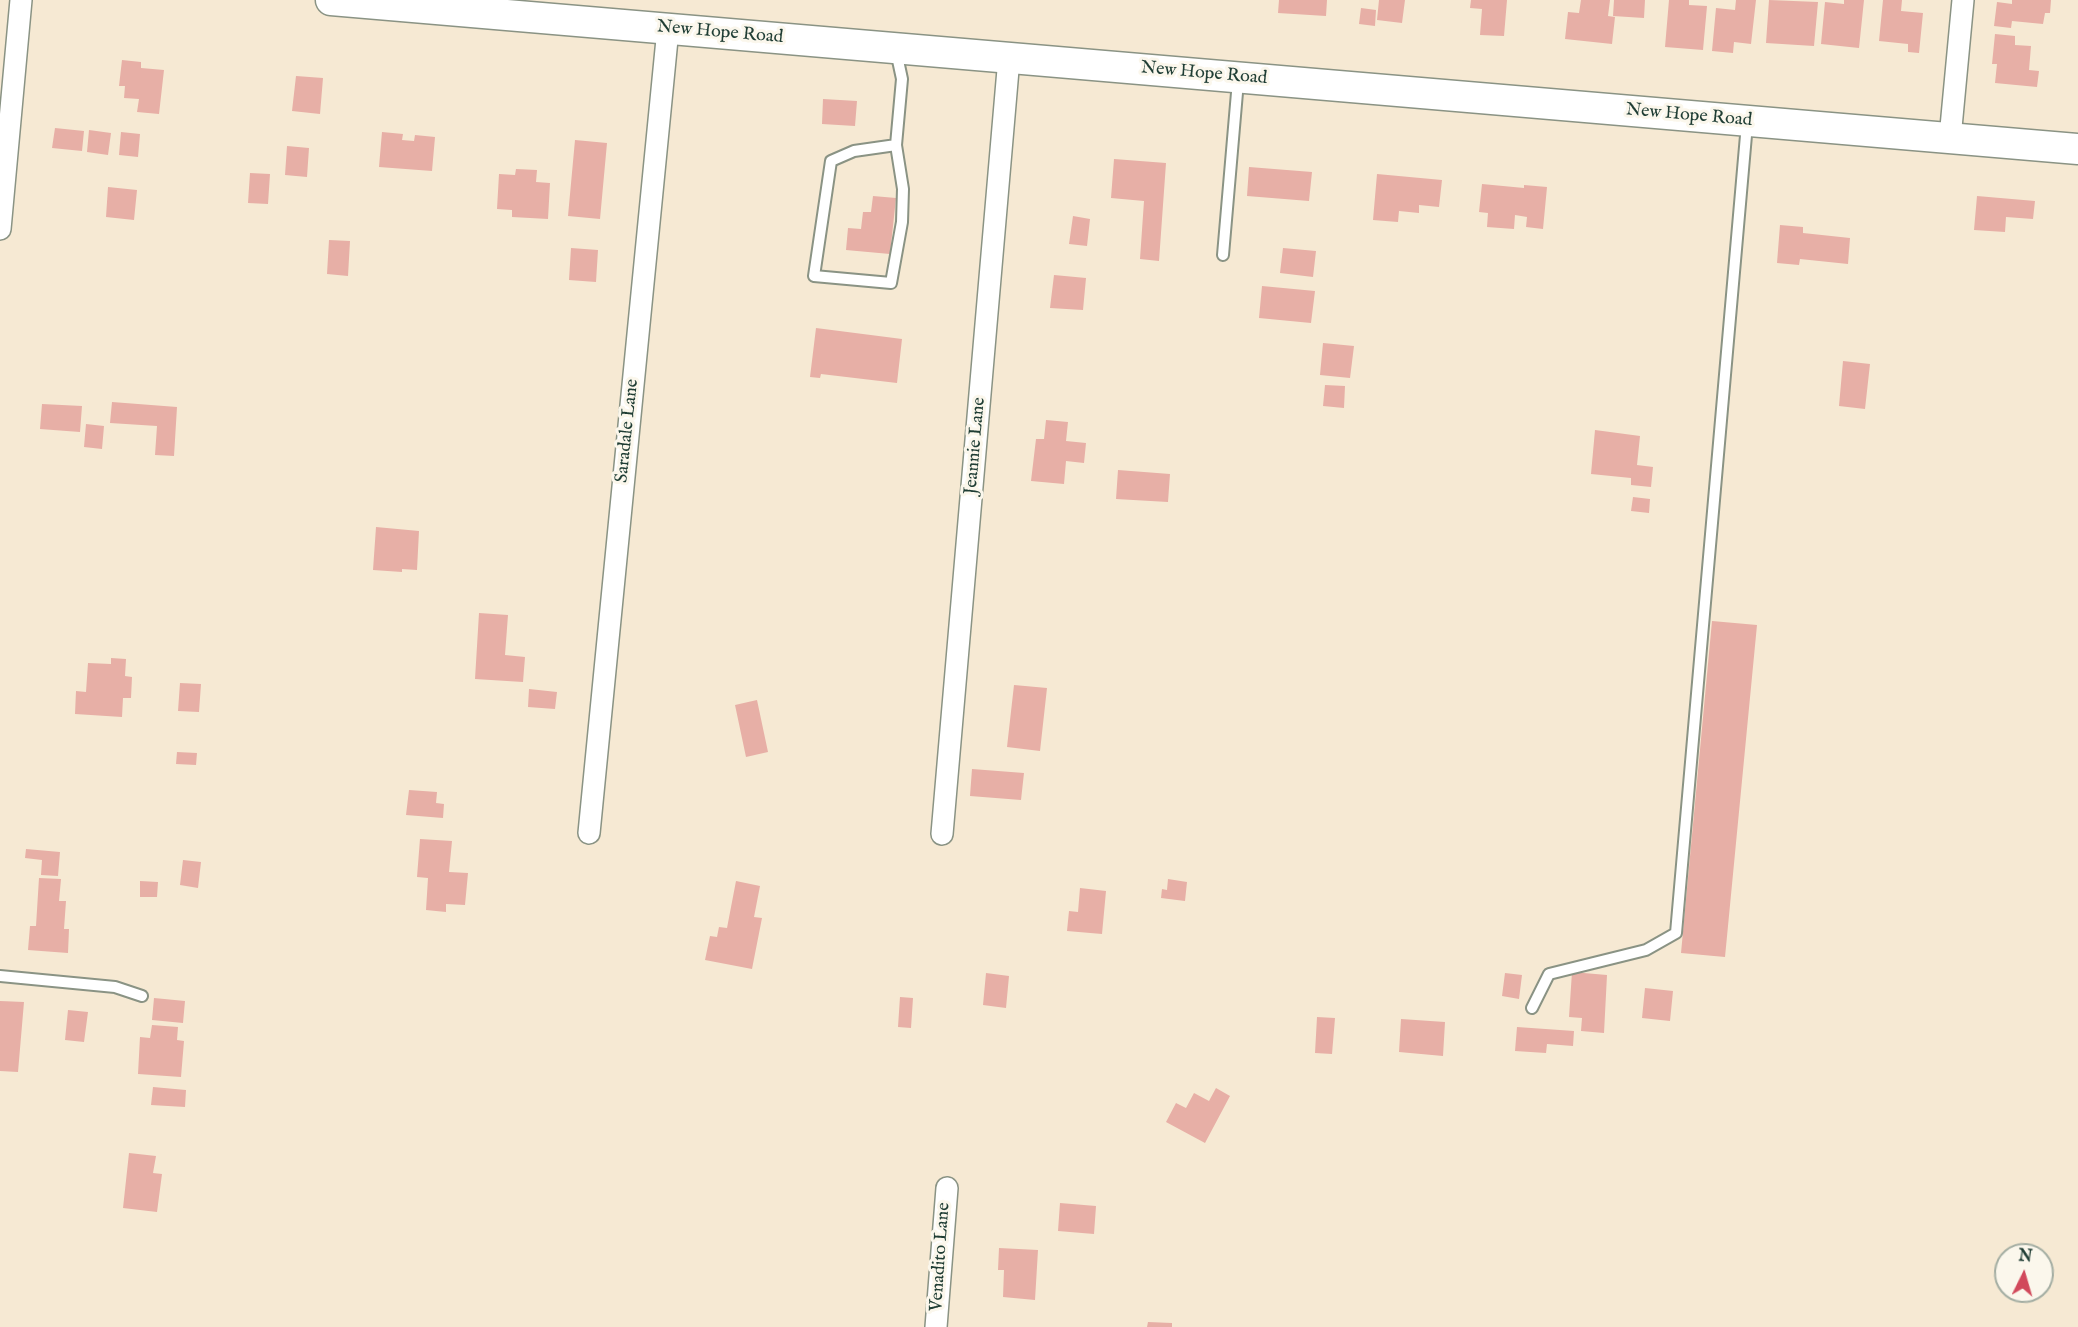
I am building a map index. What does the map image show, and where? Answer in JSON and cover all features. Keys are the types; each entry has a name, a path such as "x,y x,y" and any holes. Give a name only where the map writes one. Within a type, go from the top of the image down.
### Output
{"main road":[{"name":"New Hope Road","path":"331,0 2078,149"}],"street":[{"path":"0,230 21,0"},
{"path":"1950,138 1963,0"},
{"name":"Saradale Lane","path":"589,834 668,29"},
{"name":"Jeannie Lane","path":"942,834 1010,58"},
{"name":"Venadito Lane","path":"936,1327 947,1188"}],"lane":[{"path":"896,48 902,80 896,145 903,189 902,222 891,283 814,276 831,161 854,151 896,145"},
{"path":"1223,255 1239,77"},
{"path":"1532,1008 1549,974 1646,950 1676,933 1747,120"},
{"path":"0,976 115,987 142,996"}],"building":[{"path":"1279,0 1327,0 1326,16 1278,13"},
{"path":"1379,0 1405,0 1402,23 1377,20"},
{"path":"1471,0 1507,0 1504,36 1480,35 1482,9 1470,8"},
{"path":"1581,0 1610,0 1608,16 1615,17 1612,44 1565,39 1568,12 1579,13"},
{"path":"1614,0 1645,0 1644,18 1613,16"},
{"path":"1669,0 1689,0 1689,5 1707,6 1703,50 1665,47"},
{"path":"1736,0 1756,0 1751,44 1734,42 1733,53 1712,51 1716,8 1735,10"},
{"path":"1769,0 1818,2 1814,46 1766,43"},
{"path":"1844,0 1864,0 1859,48 1821,44 1825,2 1844,4"},
{"path":"1883,0 1902,0 1901,11 1923,13 1919,53 1908,52 1908,44 1879,41"},
{"path":"2012,0 2051,0 2050,13 2045,13 2043,24 2012,21 2011,28 1994,26 1997,2 2012,4"},
{"path":"1361,8 1376,10 1375,26 1359,24"},
{"path":"1995,34 2015,36 2015,45 2031,46 2029,70 2039,71 2037,87 1995,83 1997,64 1992,64"},
{"path":"122,60 141,62 141,68 164,70 159,114 137,112 139,99 124,98 125,86 119,86"},
{"path":"296,76 323,78 320,114 292,111"},
{"path":"823,99 857,101 855,126 822,124"},
{"path":"55,128 84,131 82,151 52,148"},
{"path":"89,130 111,133 108,155 87,152"},
{"path":"121,132 140,134 138,157 119,155"},
{"path":"382,132 403,134 402,140 414,141 415,135 435,137 432,171 379,167"},
{"path":"575,140 607,143 600,219 568,216"},
{"path":"287,146 309,148 307,177 285,175"},
{"path":"1114,159 1166,163 1159,261 1140,259 1144,201 1111,198"},
{"path":"1249,167 1312,172 1309,201 1247,196"},
{"path":"516,169 537,170 536,182 550,183 548,219 512,217 512,210 497,209 499,174 515,175"},
{"path":"250,173 270,174 268,204 248,203"},
{"path":"1377,174 1442,180 1439,207 1419,205 1419,213 1399,211 1398,222 1373,220"},
{"path":"1482,184 1524,188 1524,185 1547,187 1543,229 1526,227 1527,217 1515,215 1514,229 1487,227 1488,213 1479,212"},
{"path":"108,187 137,190 134,220 106,217"},
{"path":"873,196 896,198 890,254 846,250 848,228 861,229 863,212 871,212"},
{"path":"1977,196 2035,201 2033,219 2006,217 2005,232 1974,230"},
{"path":"1073,216 1090,219 1087,246 1069,244"},
{"path":"1780,225 1803,227 1803,233 1850,238 1848,264 1800,259 1799,265 1777,263"},
{"path":"329,240 350,241 348,276 327,274"},
{"path":"571,248 598,250 596,282 569,280"},
{"path":"1283,248 1316,251 1313,277 1280,273"},
{"path":"1054,275 1086,278 1083,310 1050,308"},
{"path":"1262,286 1315,291 1311,323 1259,318"},
{"path":"816,328 902,339 897,383 821,374 820,378 810,377"},
{"path":"1323,343 1354,346 1350,378 1320,375"},
{"path":"1843,361 1870,364 1865,409 1839,406"},
{"path":"1325,385 1345,386 1344,408 1323,406"},
{"path":"112,402 177,407 174,456 155,455 157,426 110,423"},
{"path":"42,404 82,406 80,432 40,429"},
{"path":"1046,420 1068,422 1066,441 1086,443 1084,463 1066,461 1064,484 1031,481 1036,439 1044,439"},
{"path":"86,424 104,426 102,449 84,447"},
{"path":"1595,430 1640,436 1637,465 1653,467 1651,487 1631,485 1631,478 1591,474"},
{"path":"1118,470 1170,474 1168,502 1116,499"},
{"path":"1633,497 1650,499 1649,513 1631,511"},
{"path":"376,527 419,531 417,570 402,569 402,572 373,570"},
{"path":"479,613 508,615 505,655 525,657 523,682 475,679"},
{"path":"1712,621 1757,625 1725,957 1681,953"},
{"path":"111,658 126,659 125,676 132,677 131,698 123,698 122,717 75,714 76,691 86,692 88,663 111,664"},
{"path":"180,683 201,684 199,712 178,711"},
{"path":"1014,685 1047,688 1040,751 1007,747"},
{"path":"529,689 557,692 555,709 528,707"},
{"path":"757,700 768,752 746,757 735,705"},
{"path":"177,752 197,753 196,765 176,764"},
{"path":"972,769 1024,773 1021,800 970,796"},
{"path":"409,790 437,792 436,803 444,804 443,818 406,815"},
{"path":"420,839 452,841 449,872 468,873 465,905 446,904 446,912 426,910 428,878 417,877"},
{"path":"26,849 60,852 58,876 41,875 42,860 25,858"},
{"path":"183,860 201,862 198,888 180,885"},
{"path":"39,878 61,879 59,901 66,901 64,929 69,929 68,953 28,950 30,926 36,926"},
{"path":"1168,879 1187,882 1185,901 1161,898 1162,889 1167,890"},
{"path":"140,881 158,882 157,897 140,897"},
{"path":"736,881 760,886 754,917 762,918 752,969 705,960 710,936 717,937 719,927 727,928"},
{"path":"1080,888 1106,891 1102,934 1067,931 1069,911 1078,912"},
{"path":"1572,972 1607,975 1604,1033 1581,1031 1582,1018 1569,1017"},
{"path":"986,973 1009,976 1006,1008 983,1005"},
{"path":"1505,973 1522,975 1519,999 1502,996"},
{"path":"1645,988 1673,991 1670,1021 1642,1018"},
{"path":"900,997 913,998 911,1028 898,1027"},
{"path":"154,998 185,1001 183,1023 152,1020"},
{"path":"0,1001 24,1002 18,1072 0,1071"},
{"path":"68,1010 88,1012 84,1042 65,1040"},
{"path":"1317,1017 1335,1018 1332,1054 1315,1053"},
{"path":"1401,1019 1445,1022 1443,1056 1399,1052"},
{"path":"152,1025 178,1027 177,1040 184,1041 181,1077 138,1074 140,1037 150,1038"},
{"path":"1517,1027 1574,1031 1573,1046 1547,1044 1546,1053 1515,1051"},
{"path":"153,1087 186,1090 185,1107 151,1105"},
{"path":"1216,1088 1230,1096 1205,1143 1166,1122 1176,1103 1186,1108 1194,1093 1209,1101"},
{"path":"129,1153 156,1156 153,1173 162,1174 157,1212 123,1208"},
{"path":"1060,1203 1096,1206 1094,1234 1058,1231"},
{"path":"999,1248 1038,1250 1035,1300 1003,1297 1004,1270 998,1270"},
{"path":"1148,1322 1172,1323 1172,1327 1147,1327"}]}
